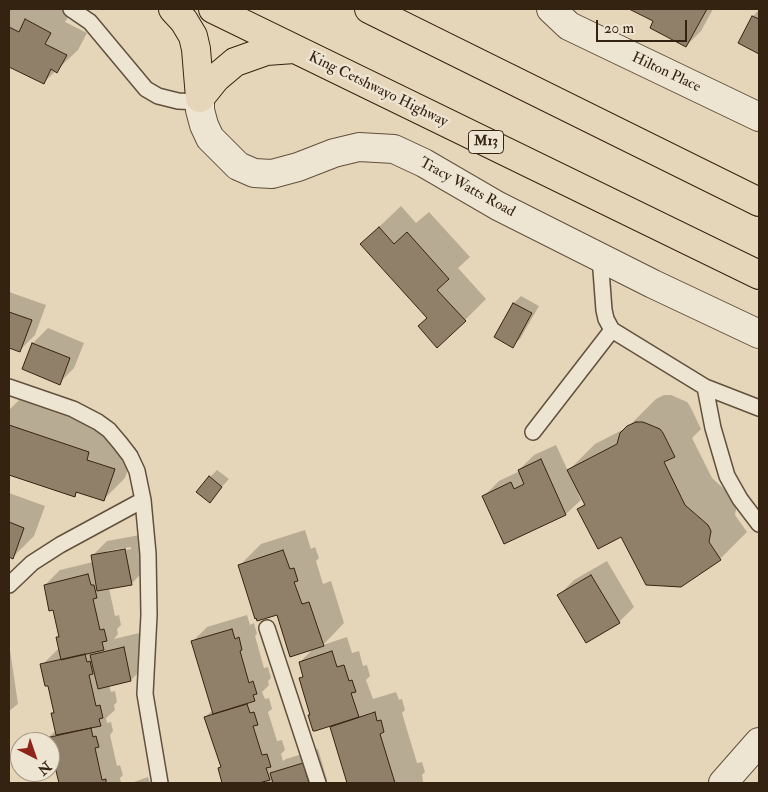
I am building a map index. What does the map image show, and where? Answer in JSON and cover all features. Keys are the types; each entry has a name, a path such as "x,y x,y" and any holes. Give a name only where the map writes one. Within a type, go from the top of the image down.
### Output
{"highway":[{"path":"173,9 184,21 193,36 196,49 200,100"},
{"name":"King Cetshwayo Highway","path":"213,9 759,275"},
{"path":"369,9 759,202"},
{"path":"200,100 216,78 235,62 266,51 294,49"}],"street":[{"name":"Hilton Place","path":"552,9 569,26 759,117"},
{"name":"Tracy Watts Road","path":"200,100 200,110 210,138 238,166 254,173 272,174 358,146 394,149 424,163 498,206 759,334"},
{"path":"723,783 759,742"}],"lane":[{"path":"71,9 90,22 146,89 158,96 178,101 200,100"},
{"path":"600,257 604,310 612,330 705,387 759,408"},
{"path":"533,432 612,330"},
{"path":"9,387 73,410 109,430 134,463 143,500 148,554 149,595 145,694 160,783"},
{"path":"705,387 713,428 727,476 740,499 759,524"},
{"path":"9,585 32,563 60,545 143,500"},
{"path":"267,628 318,783"}],"building":[{"path":"629,9 707,9 686,47 650,28 653,21"},
{"path":"752,16 759,19 759,54 738,43"},
{"path":"25,19 51,33 45,44 67,55 57,73 51,69 44,84 9,67 9,27 19,32"},
{"path":"379,227 394,244 407,232 449,279 437,290 466,321 437,348 418,326 427,318 360,244"},
{"path":"513,303 532,313 513,348 494,337"},
{"path":"9,312 32,320 20,352 9,348"},
{"path":"32,343 70,358 60,385 22,369"},
{"path":"636,422 643,422 660,429 663,433 675,457 664,462 685,505 708,525 711,531 709,542 721,560 681,587 646,585 621,537 598,549 577,509 585,505 567,470 617,444 620,433 627,426"},
{"path":"9,425 89,452 87,460 115,469 104,501 76,492 75,497 9,475"},
{"path":"541,459 566,515 504,544 482,496 511,482 514,489 524,484 518,470"},
{"path":"209,476 222,487 210,503 196,492"},
{"path":"9,522 24,528 13,559 9,557"},
{"path":"125,549 132,585 97,591 91,555"},
{"path":"283,550 290,569 294,568 298,581 294,582 302,604 309,602 324,646 290,657 277,615 257,621 255,619 238,565"},
{"path":"88,574 91,585 94,585 97,598 93,599 100,630 104,629 107,641 102,642 104,650 61,660 56,637 59,637 53,610 49,611 44,585"},
{"path":"591,575 620,623 586,643 557,595"},
{"path":"232,629 235,639 239,637 242,650 240,651 249,683 253,681 257,694 253,695 255,701 213,714 191,641"},
{"path":"124,647 131,681 98,689 90,655"},
{"path":"332,651 337,667 344,665 349,681 352,680 356,692 351,693 359,717 313,731 299,678 303,677 299,662"},
{"path":"85,654 87,662 90,661 93,674 89,675 96,706 100,705 103,718 99,719 101,726 60,734 60,732 55,732 51,713 54,713 48,686 45,686 40,664"},
{"path":"247,704 250,713 254,712 258,725 253,726 262,755 267,754 271,767 266,768 270,780 259,783 222,783 218,768 221,767 204,717"},
{"path":"375,712 377,721 381,720 384,732 380,734 395,783 347,783 330,727"},
{"path":"91,728 93,737 96,736 99,747 95,748 102,780 106,779 106,783 59,783 60,735"},
{"path":"303,763 309,783 273,783 270,773"}]}
